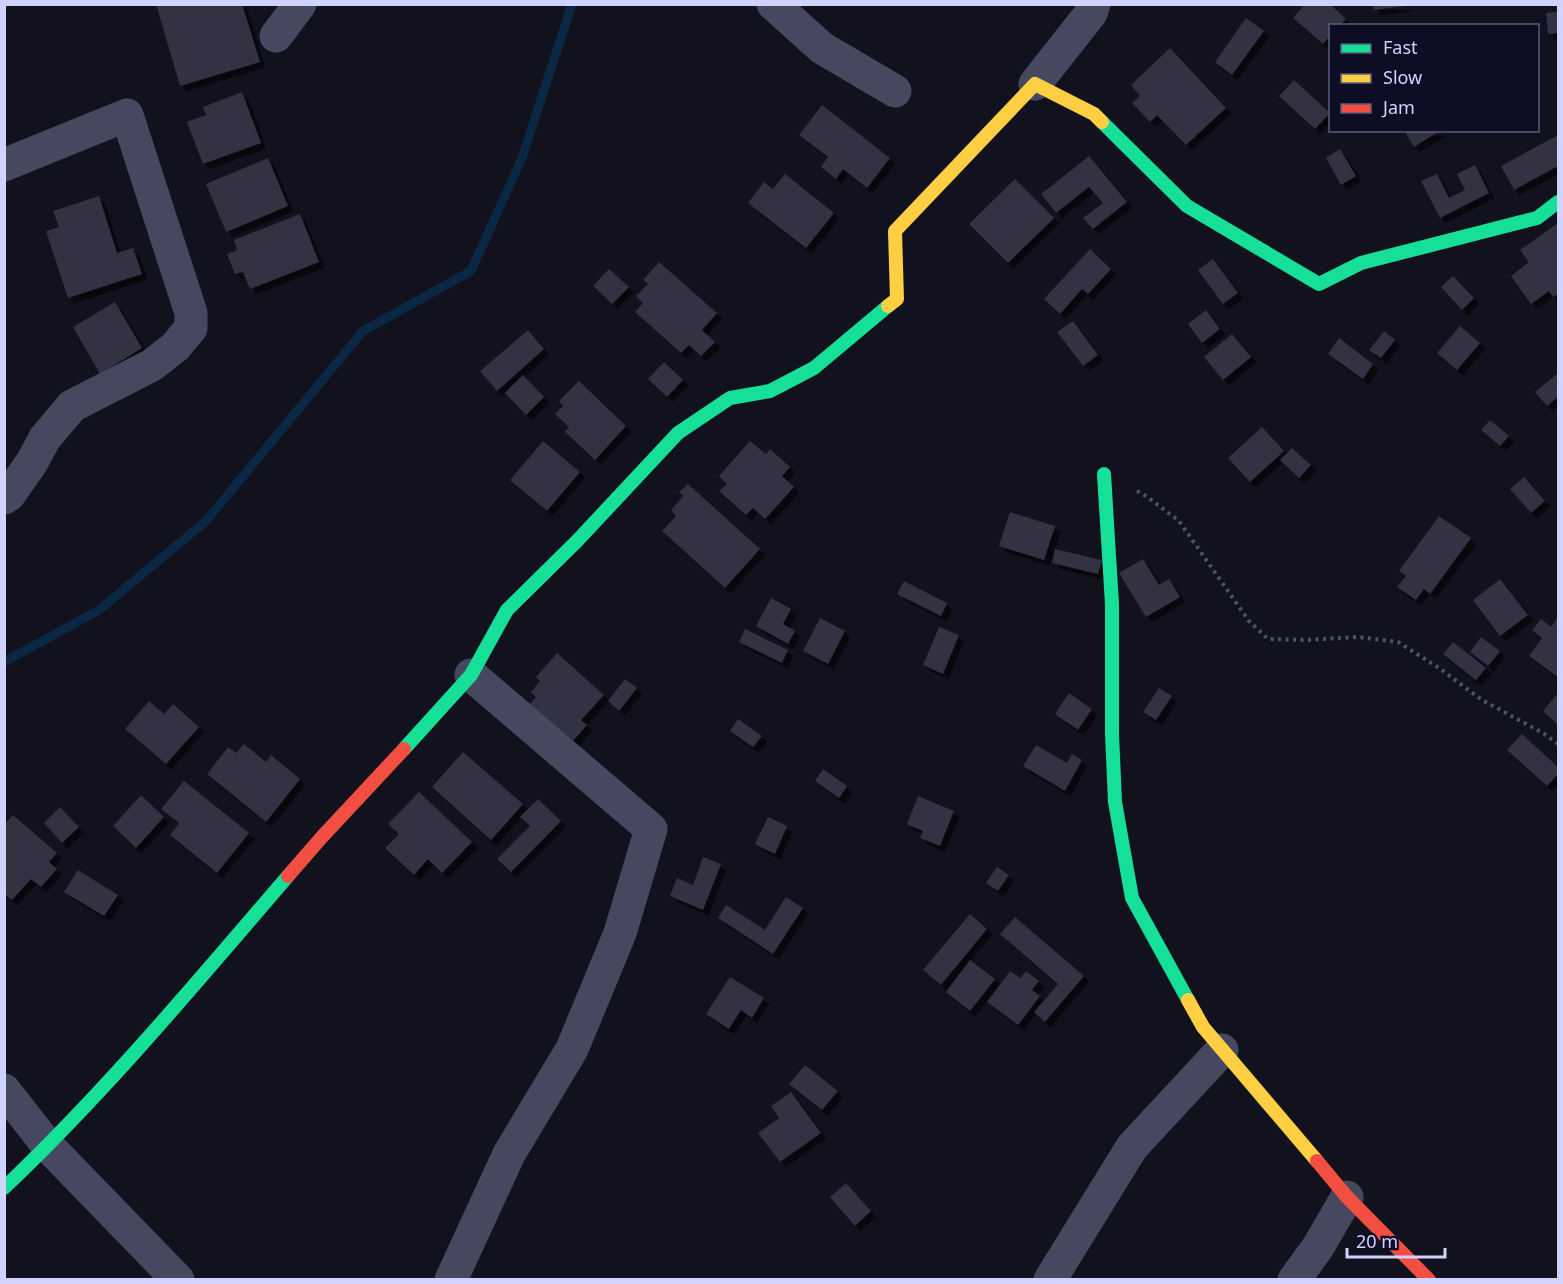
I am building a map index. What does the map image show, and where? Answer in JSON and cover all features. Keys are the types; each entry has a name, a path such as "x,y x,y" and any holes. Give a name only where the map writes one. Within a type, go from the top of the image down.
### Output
{"street":[{"path":"276,36 300,4"},
{"path":"773,4 822,48 895,91"},
{"path":"4,1188 48,1146 163,1021 321,838 471,675 507,610 577,541 678,433 730,398 770,391 814,368 897,299 895,231 1035,84 1091,13 1094,4"},
{"path":"1035,84 1094,114 1187,206 1319,284 1361,263 1537,218 1558,202"},
{"path":"4,165 127,116 191,313 191,328 175,347 152,365 72,406 45,438 21,479 4,498"},
{"path":"1104,474 1112,603 1112,734 1115,802 1132,898 1203,1027 1347,1197 1429,1280"},
{"path":"451,1280 509,1154 572,1049 620,933 651,829 471,675"},
{"path":"1050,1280 1132,1147 1222,1050"},
{"path":"4,1090 48,1146 178,1280"},
{"path":"1294,1280 1318,1247 1347,1197"}],"path":[{"path":"1104,474 1146,496 1179,520 1249,621 1268,639 1306,640 1358,637 1398,642 1439,668 1482,700 1543,733 1558,744"}],"building":[{"path":"156,4 242,4 260,62 180,86"},
{"path":"1305,4 1330,4 1346,19 1341,24 1329,24 1329,37 1323,44 1293,18"},
{"path":"1373,4 1406,4 1406,6 1374,10"},
{"path":"1558,12 1558,33 1548,34 1546,13"},
{"path":"1246,18 1264,31 1232,75 1215,62"},
{"path":"1170,48 1226,108 1186,145 1157,115 1150,122 1132,103 1140,96 1131,85"},
{"path":"1294,80 1329,114 1315,129 1279,96"},
{"path":"242,92 261,143 203,164 187,122 206,115 203,107"},
{"path":"822,105 890,158 867,188 843,169 836,179 821,167 828,157 799,135"},
{"path":"1405,132 1438,132 1414,147"},
{"path":"1558,135 1558,166 1514,190 1501,166"},
{"path":"1340,149 1356,176 1341,185 1326,158"},
{"path":"1089,156 1127,202 1093,229 1083,218 1103,203 1089,187 1056,213 1041,194"},
{"path":"268,158 288,206 226,232 206,184"},
{"path":"1475,165 1489,193 1440,218 1421,181 1437,174 1449,198 1465,190 1457,174"},
{"path":"785,174 834,213 806,248 748,203 764,182 773,189"},
{"path":"1015,179 1054,218 1008,263 969,224"},
{"path":"99,196 117,253 133,248 142,274 68,298 46,231 59,227 53,211"},
{"path":"300,214 319,262 250,289 243,272 235,274 227,254 237,250 234,240"},
{"path":"1558,223 1558,294 1553,297 1549,291 1531,304 1511,276 1529,262 1520,250"},
{"path":"1090,249 1111,269 1088,294 1082,289 1060,314 1044,299"},
{"path":"1213,259 1238,293 1223,304 1198,270"},
{"path":"659,262 717,313 702,330 715,342 701,356 689,345 681,353 635,312 643,303 636,296 648,284 643,280"},
{"path":"609,269 629,287 612,304 593,286"},
{"path":"1453,276 1474,298 1462,310 1441,287"},
{"path":"115,302 142,348 100,374 73,327"},
{"path":"1206,310 1220,329 1202,343 1188,324"},
{"path":"1073,321 1098,355 1083,366 1057,332"},
{"path":"1460,326 1480,343 1457,370 1437,353"},
{"path":"528,330 544,349 497,391 480,371"},
{"path":"1384,331 1395,340 1381,358 1369,350"},
{"path":"1232,334 1251,357 1223,380 1204,357"},
{"path":"1339,338 1373,364 1363,379 1328,354"},
{"path":"664,362 683,380 667,397 648,379"},
{"path":"1558,373 1558,397 1547,406 1535,392"},
{"path":"523,375 544,397 526,415 505,393"},
{"path":"579,381 626,426 595,460 565,432 569,427 555,414 563,406 559,401"},
{"path":"1490,420 1509,436 1500,446 1481,430"},
{"path":"1262,427 1284,451 1250,482 1228,458"},
{"path":"543,441 580,472 547,511 510,480"},
{"path":"750,441 766,454 770,449 790,467 782,476 794,487 765,519 753,508 746,515 719,491 727,484 719,476"},
{"path":"1292,448 1311,465 1299,478 1280,460"},
{"path":"1524,477 1545,501 1531,513 1510,489"},
{"path":"688,484 760,549 725,588 662,531 676,516 671,510 683,496 679,492"},
{"path":"1010,512 1055,526 1044,560 999,546"},
{"path":"1439,516 1471,538 1430,594 1424,589 1416,600 1397,587 1406,576 1399,571"},
{"path":"1055,549 1102,560 1098,574 1052,563"},
{"path":"1143,559 1159,585 1169,579 1180,597 1146,617 1119,573"},
{"path":"1500,579 1528,615 1500,636 1473,600"},
{"path":"904,581 947,603 941,616 897,594"},
{"path":"771,598 791,609 783,624 795,631 788,644 756,626"},
{"path":"1558,617 1558,677 1529,656 1542,638 1532,630 1541,619 1551,627"},
{"path":"820,618 845,631 828,664 803,651"},
{"path":"939,627 959,635 943,674 923,665"},
{"path":"745,629 788,650 782,663 739,642"},
{"path":"1481,637 1500,651 1488,666 1470,652"},
{"path":"1453,642 1486,668 1476,680 1443,654"},
{"path":"557,653 604,695 581,720 587,725 572,742 530,704 536,697 531,692 540,681 536,677"},
{"path":"625,679 637,688 619,711 608,701"},
{"path":"1159,688 1172,696 1156,720 1143,712"},
{"path":"1069,693 1092,709 1078,730 1055,714"},
{"path":"1558,693 1558,725 1543,711"},
{"path":"149,701 164,714 173,704 199,727 166,764 125,729"},
{"path":"738,719 762,736 753,747 730,731"},
{"path":"1522,734 1558,767 1558,774 1547,786 1507,750"},
{"path":"244,744 266,762 271,755 300,779 266,822 207,774 228,747 236,753"},
{"path":"1036,745 1067,763 1072,754 1082,760 1065,791 1023,766"},
{"path":"463,752 523,804 491,840 432,787"},
{"path":"823,769 847,786 839,798 815,781"},
{"path":"184,781 249,833 217,873 170,835 179,823 161,809"},
{"path":"419,792 472,842 442,873 428,859 414,875 385,848 399,834 388,824"},
{"path":"141,795 164,817 136,848 113,826"},
{"path":"918,796 954,811 940,846 920,838 923,831 907,824"},
{"path":"538,799 561,821 511,872 497,859 530,826 520,817"},
{"path":"60,807 79,827 62,843 44,823"},
{"path":"13,815 57,853 49,862 57,869 41,887 31,879 12,900 4,894 4,825"},
{"path":"768,817 787,826 775,854 755,844"},
{"path":"703,857 721,864 703,910 670,896 677,878 693,885"},
{"path":"997,867 1009,875 998,891 986,883"},
{"path":"78,870 118,895 104,916 64,892"},
{"path":"786,897 803,908 773,954 718,918 726,905 765,930"},
{"path":"970,914 987,929 941,985 923,970"},
{"path":"1015,917 1084,976 1045,1022 1034,1012 1058,984 1000,934"},
{"path":"970,960 995,979 970,1011 946,992"},
{"path":"1010,971 1020,978 1026,971 1039,981 1032,990 1040,996 1018,1025 987,1002"},
{"path":"730,977 764,998 752,1018 741,1010 729,1029 706,1014"},
{"path":"805,1065 838,1091 822,1110 789,1084"},
{"path":"791,1092 821,1133 780,1162 758,1133 779,1118 771,1106"},
{"path":"846,1183 871,1211 855,1226 830,1197"}],"waterway":[{"path":"4,662 99,610 206,521 363,331 471,271 522,158 572,4"}],"traffic: fast":[{"path":"1102,122 1187,206 1319,284 1361,263 1537,218 1558,202"},
{"path":"404,749 471,675 507,610 577,541 678,433 730,398 770,391 814,368 888,306"},
{"path":"1104,474 1112,604 1112,734 1115,802 1132,898 1188,1000"},
{"path":"4,1188 114,1075 288,876"}],"traffic: slow":[{"path":"888,306 897,299 895,231 1035,84 1094,114 1102,122"},
{"path":"1188,1000 1203,1027 1317,1161"}],"traffic: jam":[{"path":"288,876 404,749"},
{"path":"1317,1161 1347,1197 1429,1280"}]}
